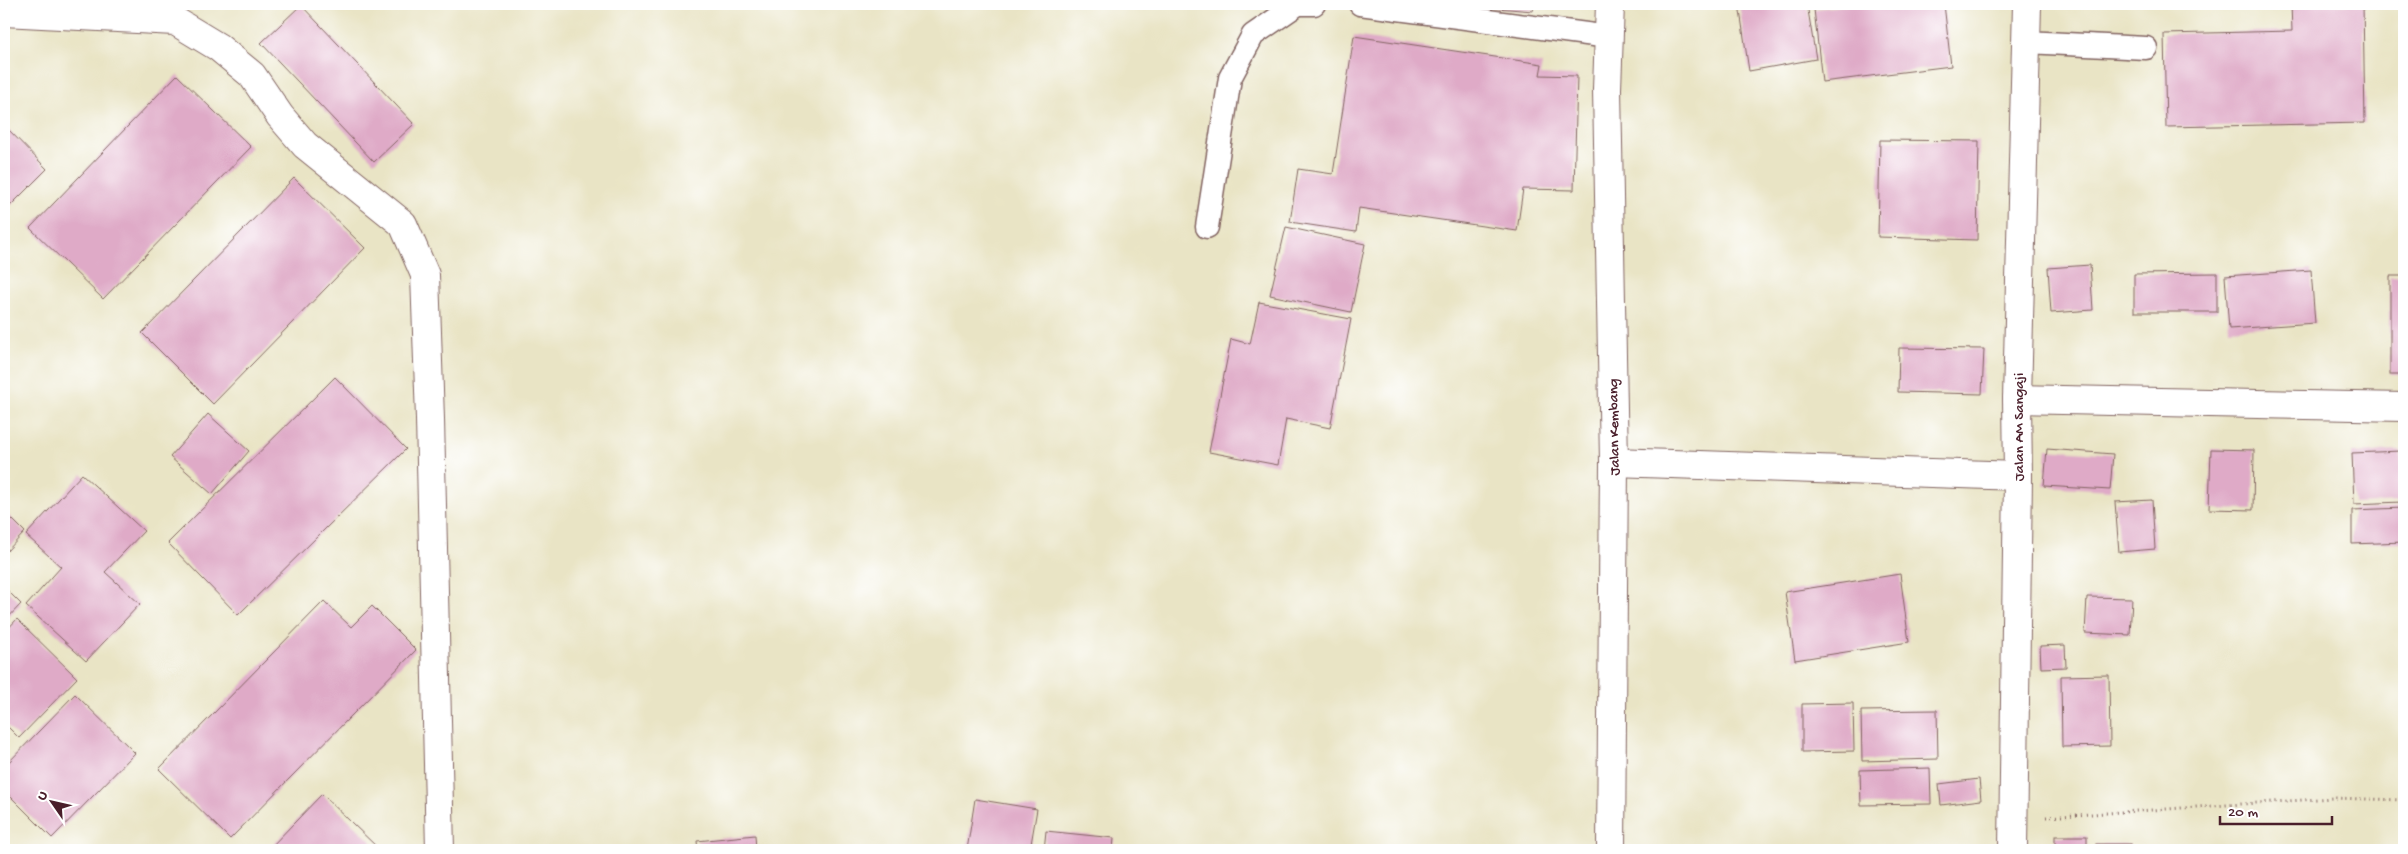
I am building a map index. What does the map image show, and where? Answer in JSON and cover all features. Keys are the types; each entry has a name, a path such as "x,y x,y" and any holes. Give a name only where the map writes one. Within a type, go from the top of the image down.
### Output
{"main road":[{"name":"Jalan Kembang","path":"1610,4 1607,89 1614,462 1611,850"},
{"name":"Jalan AM Sangaji","path":"2013,850 2018,476 2016,399 2026,4"},
{"path":"4,12 175,21 218,48 252,75 280,116 305,146 403,224 425,275 440,850"},
{"path":"2016,399 2404,407"},
{"path":"1614,462 2018,476"}],"lane":[{"path":"1208,227 1230,78 1253,35 1298,4 1314,4"},
{"path":"1360,4 1609,37"},
{"path":"2025,42 2146,48"}],"path":[{"path":"2013,819 2333,798 2404,800"}],"building":[{"path":"1449,4 1534,4 1533,11"},
{"path":"1739,4 1807,4 1816,59 1749,71"},
{"path":"1856,4 1944,4 1951,66 1822,82 1814,9"},
{"path":"2291,4 2363,4 2365,123 2166,127 2164,34 2292,31"},
{"path":"301,5 414,124 374,162 261,43"},
{"path":"1354,36 1542,64 1540,75 1577,76 1574,190 1523,189 1517,231 1359,208 1356,232 1290,222 1298,169 1333,174"},
{"path":"177,75 251,147 103,299 30,228"},
{"path":"4,125 47,169 4,212"},
{"path":"1880,140 1979,141 1977,240 1878,237"},
{"path":"294,178 365,248 213,404 142,333"},
{"path":"1286,227 1365,244 1351,312 1270,295"},
{"path":"2090,265 2093,310 2051,313 2048,268"},
{"path":"2311,270 2315,323 2229,329 2225,276"},
{"path":"2217,273 2217,312 2134,312 2134,274"},
{"path":"2390,276 2404,276 2404,375 2390,375"},
{"path":"1259,302 1351,319 1330,428 1286,419 1278,465 1209,452 1231,339 1250,344"},
{"path":"1899,348 1984,349 1982,394 1898,392"},
{"path":"335,377 406,449 238,615 168,543"},
{"path":"208,414 249,451 212,494 170,457"},
{"path":"2047,449 2113,454 2110,490 2044,486"},
{"path":"2211,449 2254,450 2253,510 2209,509"},
{"path":"2401,451 2402,502 2354,504 2352,453"},
{"path":"82,474 144,531 105,572 140,604 86,661 26,606 61,567 26,535"},
{"path":"2152,500 2155,549 2119,552 2115,502"},
{"path":"2404,508 2404,542 2352,544 2352,510"},
{"path":"4,511 25,532 4,554"},
{"path":"1900,574 1909,642 1795,660 1785,592"},
{"path":"4,587 21,604 4,622"},
{"path":"2087,597 2132,598 2130,635 2085,633"},
{"path":"324,601 351,627 372,606 416,650 230,839 159,769"},
{"path":"17,619 77,678 19,738 4,723 4,633"},
{"path":"2065,645 2066,667 2041,668 2040,646"},
{"path":"2109,675 2110,746 2062,747 2061,676"},
{"path":"75,694 135,753 52,838 4,790 4,767"},
{"path":"1853,703 1854,751 1802,752 1802,704"},
{"path":"1937,710 1938,759 1862,761 1861,711"},
{"path":"1930,768 1931,804 1861,805 1860,770"},
{"path":"1979,779 1981,800 1941,805 1939,784"},
{"path":"322,794 380,850 268,850"},
{"path":"975,799 1037,809 1030,850 967,850"},
{"path":"1046,831 1114,838 1113,850 1044,850"},
{"path":"755,835 756,850 698,850 697,841"},
{"path":"2055,836 2087,836 2087,850 2055,850"},
{"path":"2096,844 2130,844 2130,850 2096,850"},
{"path":"2135,847 2162,847 2162,850 2135,850"}]}
